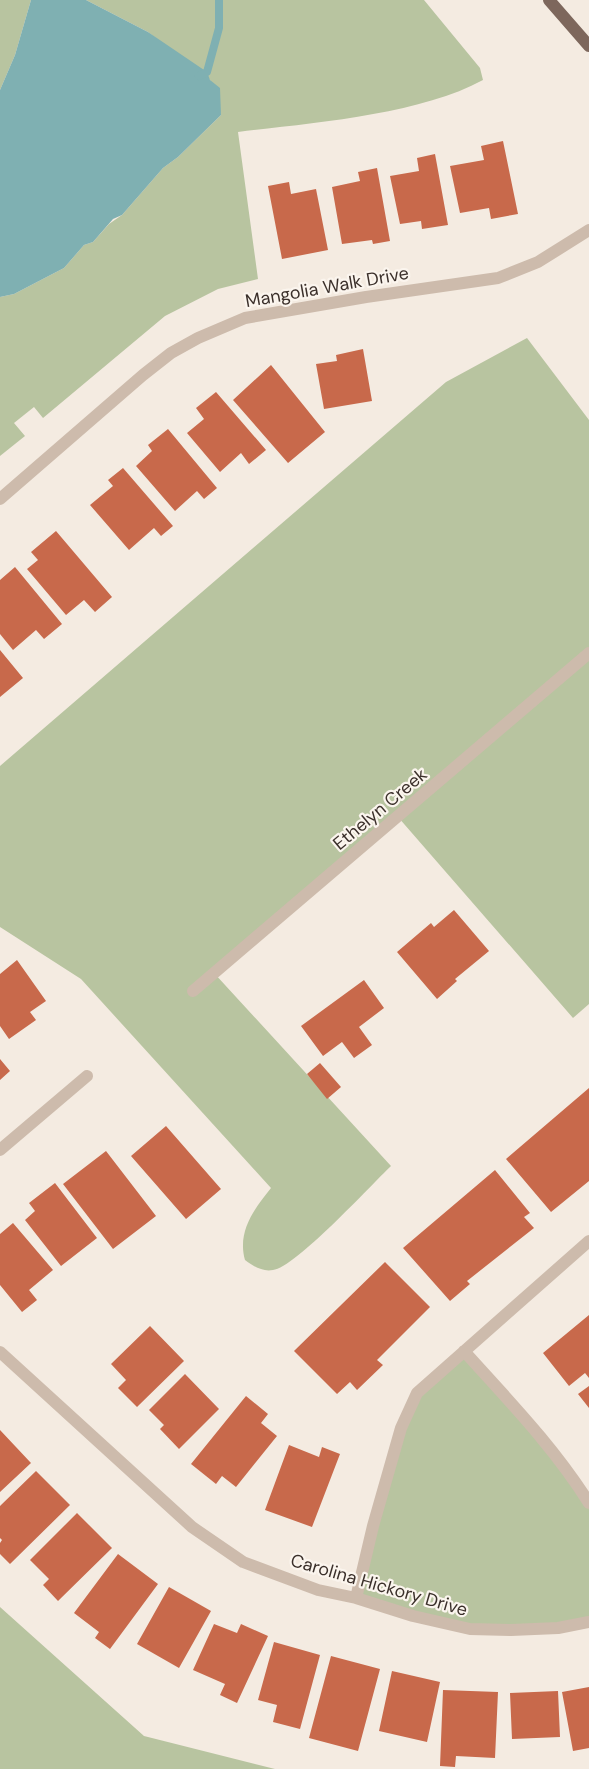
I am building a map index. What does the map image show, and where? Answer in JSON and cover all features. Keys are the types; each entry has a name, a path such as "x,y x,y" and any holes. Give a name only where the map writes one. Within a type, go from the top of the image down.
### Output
{"main road":[{"path":"549,0 589,46"}],"street":[{"name":"Mangolia Walk Drive","path":"0,500 143,375 171,353 198,338 245,318 366,297 498,278 538,262 589,230"},
{"name":"Ethelyn Creek","path":"193,990 589,653"},
{"path":"0,1150 87,1076"},
{"path":"356,1598 373,1526 401,1428 411,1404 425,1384 589,1241"},
{"path":"464,1351 536,1429 570,1473 589,1503"},
{"name":"Carolina Hickory Drive","path":"0,1352 192,1527 243,1562 318,1590 356,1598 413,1616 470,1629 558,1628 589,1622"}],"green space":[{"path":"0,0 31,0 15,55 0,90"},
{"path":"86,0 424,0 480,68 483,80 428,102 397,109 331,121 238,132 258,279 218,289 165,316 43,418 34,407 14,423 25,436 0,456 0,297 14,294 64,268 84,245 93,242 109,224 122,215 163,168 178,157 221,115 210,80 148,32"},
{"path":"527,338 589,420 589,1004 573,1018 398,817 214,973 391,1166 298,1256 284,1266 273,1270 261,1269 245,1260 243,1240 245,1230 253,1213 271,1188 81,979 0,927 0,766 446,382"},
{"path":"464,1351 589,1503 589,1622 470,1629 356,1598 411,1404"},
{"path":"0,1607 144,1736 275,1769 0,1769"}],"water":[{"path":"31,0 86,0 148,32 207,72 210,80 220,88 221,115 178,157 163,168 122,215 113,219 93,242 84,245 64,268 14,294 0,297 0,90 15,55"}],"building":[{"path":"503,141 518,214 491,219 489,208 460,213 450,166 484,160 481,146"},
{"path":"435,154 448,225 422,229 421,221 400,224 390,176 419,171 417,158"},
{"path":"377,168 390,241 373,244 372,240 342,244 332,187 360,181 358,172"},
{"path":"289,182 291,194 316,189 328,250 282,259 268,186"},
{"path":"363,349 372,401 324,409 316,364 337,361 336,355"},
{"path":"271,365 325,432 288,463 233,400"},
{"path":"216,392 266,450 249,464 241,453 220,472 187,433 204,419 196,408"},
{"path":"168,429 217,488 204,499 197,491 175,511 136,466 152,451 148,445"},
{"path":"123,468 173,526 161,536 154,528 129,550 90,505 113,486 108,480"},
{"path":"56,531 112,597 95,612 84,600 66,615 27,569 38,560 31,552"},
{"path":"15,567 62,624 44,639 36,630 13,650 0,634 0,580"},
{"path":"0,650 23,678 0,697"},
{"path":"454,910 489,951 455,979 457,981 437,999 397,952 431,923 434,927"},
{"path":"17,960 46,1001 30,1012 36,1020 9,1039 0,1026 0,974"},
{"path":"364,980 384,1008 359,1027 372,1045 354,1058 342,1042 323,1056 301,1026"},
{"path":"0,1059 10,1071 0,1080"},
{"path":"320,1063 341,1087 327,1099 307,1074"},
{"path":"589,1088 589,1181 551,1212 506,1159"},
{"path":"166,1126 221,1189 186,1219 131,1156"},
{"path":"106,1151 156,1216 113,1249 63,1184"},
{"path":"495,1170 530,1213 524,1217 534,1228 467,1281 470,1284 450,1301 403,1248"},
{"path":"55,1183 97,1238 61,1266 25,1220 35,1211 29,1203"},
{"path":"13,1223 53,1270 29,1290 37,1300 22,1312 0,1285 0,1234"},
{"path":"385,1262 430,1307 377,1360 383,1365 357,1390 350,1382 337,1394 294,1351"},
{"path":"589,1315 589,1378 585,1373 569,1386 543,1353"},
{"path":"150,1326 184,1361 137,1407 118,1388 126,1380 111,1364"},
{"path":"185,1374 219,1409 179,1449 160,1429 164,1425 149,1410"},
{"path":"589,1386 589,1408 578,1394"},
{"path":"246,1396 268,1414 261,1423 277,1436 236,1487 222,1476 216,1484 191,1464"},
{"path":"0,1430 31,1463 0,1492"},
{"path":"289,1445 319,1457 322,1447 340,1454 312,1527 265,1510"},
{"path":"36,1471 70,1505 10,1564 0,1554 0,1543 2,1540 0,1538 0,1506"},
{"path":"77,1513 112,1548 58,1601 43,1585 49,1579 30,1560"},
{"path":"118,1554 158,1584 110,1649 95,1638 99,1632 74,1613"},
{"path":"169,1587 211,1611 179,1668 137,1644"},
{"path":"214,1624 237,1633 241,1624 268,1636 237,1703 220,1695 225,1684 193,1670"},
{"path":"274,1642 320,1655 300,1729 273,1722 277,1705 258,1700"},
{"path":"331,1656 380,1669 358,1751 309,1738"},
{"path":"392,1671 440,1682 427,1742 379,1731"},
{"path":"589,1687 589,1748 573,1751 562,1692"},
{"path":"443,1690 498,1692 495,1758 456,1756 455,1767 440,1766"},
{"path":"558,1691 560,1737 512,1739 510,1693"}],"waterway":[{"path":"199,76 207,72 219,28 219,0"}]}
